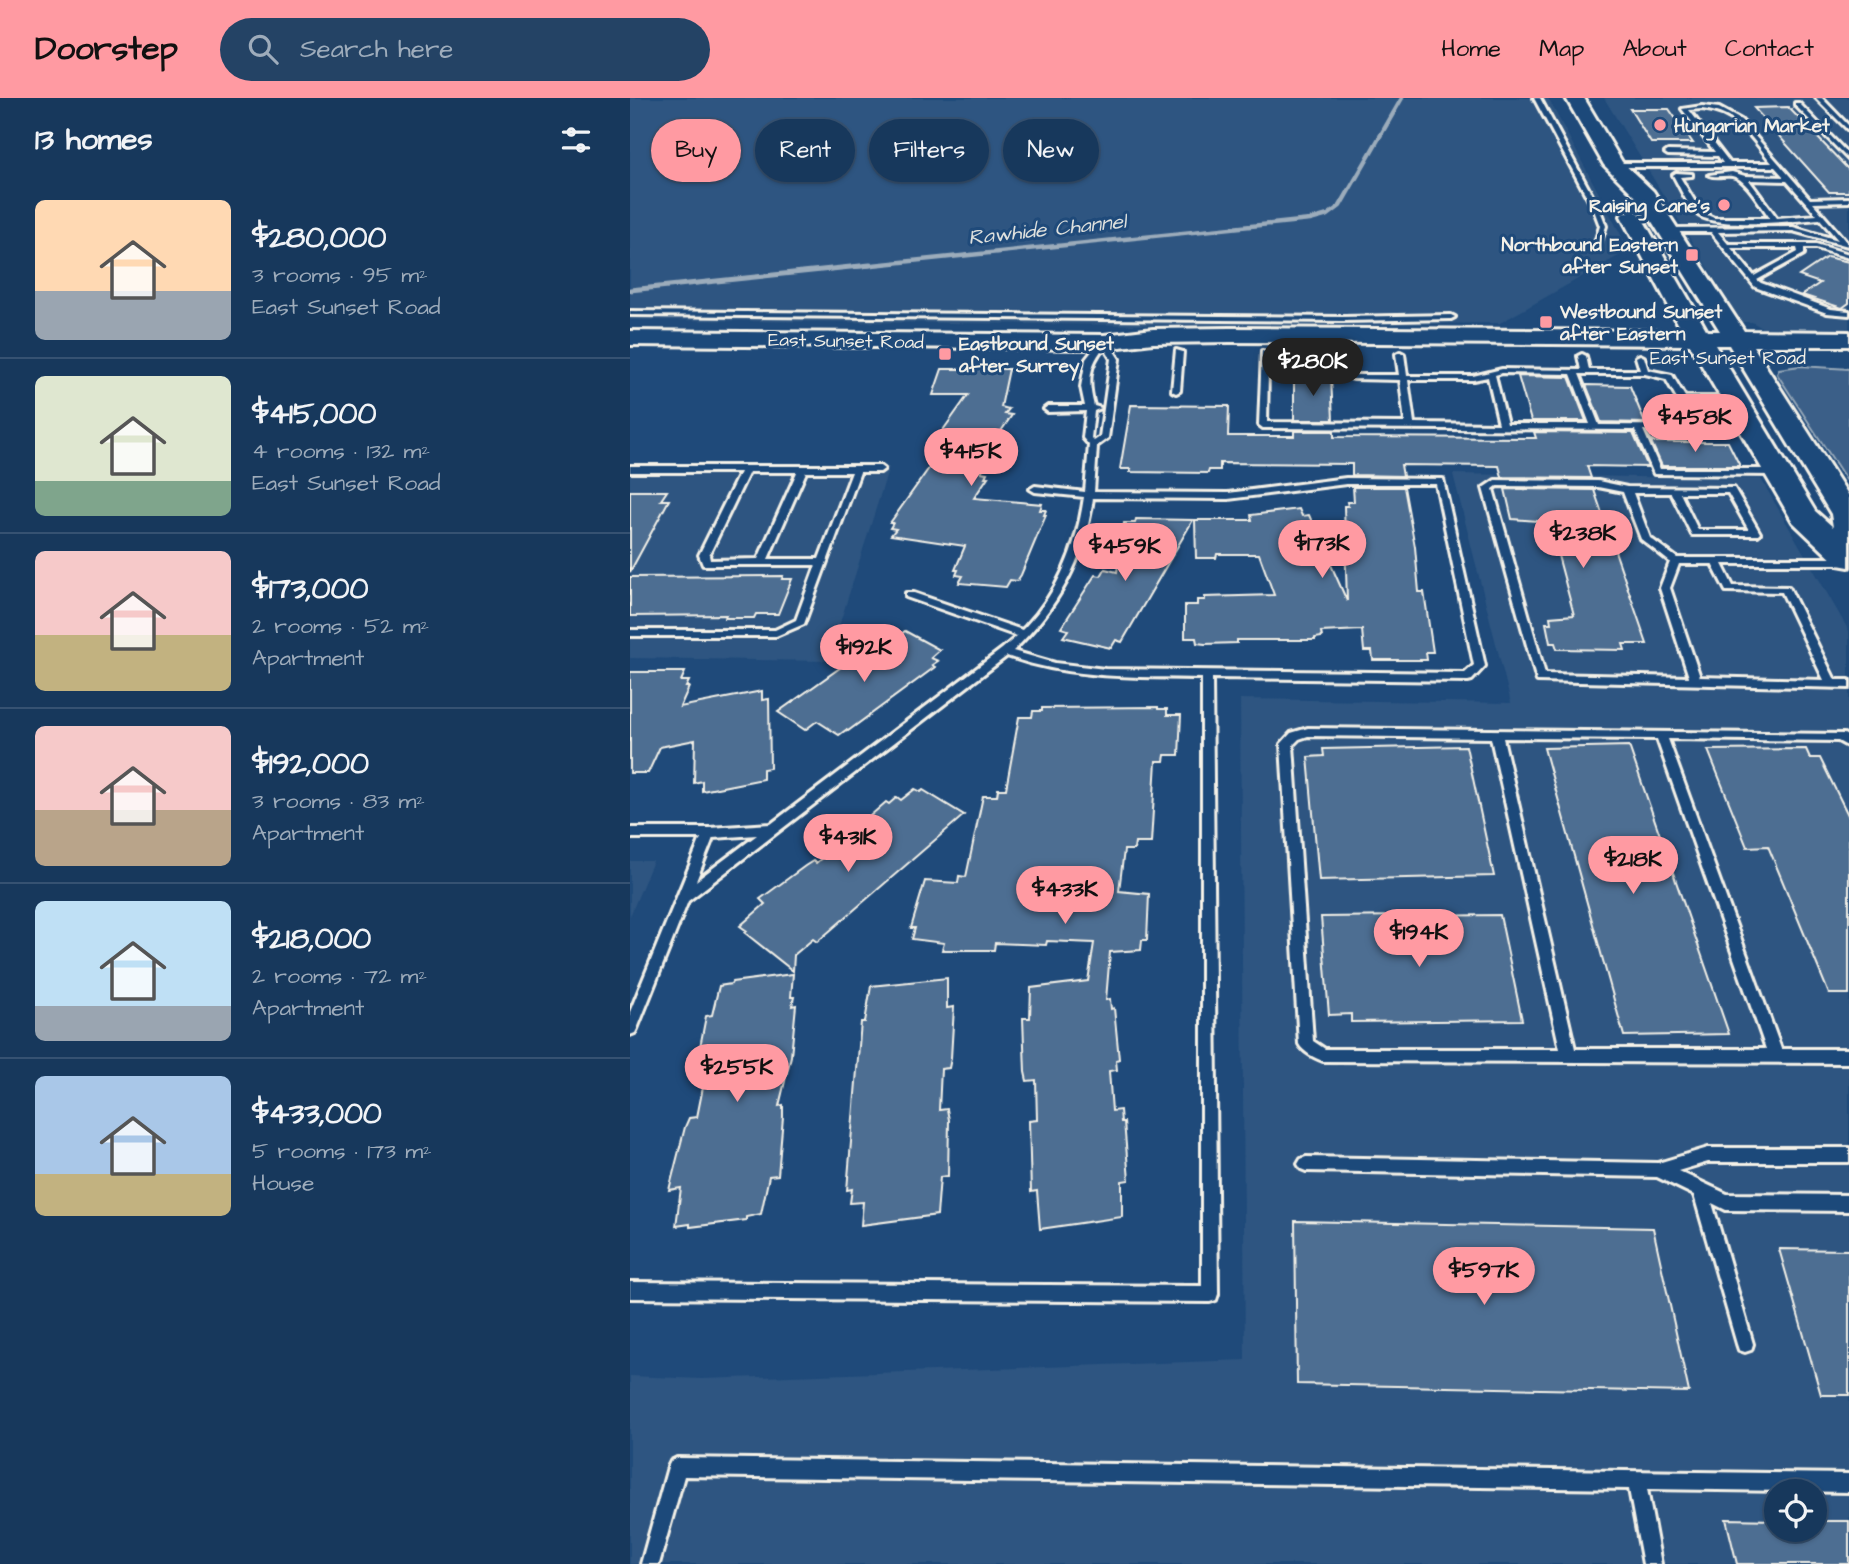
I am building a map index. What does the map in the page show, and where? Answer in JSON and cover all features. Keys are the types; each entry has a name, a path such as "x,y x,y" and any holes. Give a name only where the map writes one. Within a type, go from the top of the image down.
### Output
{"main road":[{"path":"1576,98 1614,165 1646,195 1669,230 1740,348 1846,514 1849,535"},
{"path":"1614,165 1620,195 1703,347 1776,472 1803,516 1849,559"},
{"name":"East Sunset Road","path":"630,338 1104,342 1153,336 1230,335 1740,348 1849,358"},
{"name":"East Sunset Road","path":"1740,348 1849,339"},
{"name":"East Sunset Road","path":"1104,342 1145,352 1180,352 1265,361 1402,366 1642,365 1703,347"}],"lane":[{"path":"1537,98 1597,210 1603,226 1597,246"},
{"path":"1701,98 1706,105"},
{"path":"1818,98 1849,130"},
{"path":"1797,104 1849,158"},
{"path":"1728,165 1685,109 1706,105 1732,113 1848,245"},
{"path":"1668,153 1719,154"},
{"path":"1614,165 1777,165"},
{"path":"1712,174 1788,179"},
{"path":"1690,175 1676,175 1699,213 1704,211 1713,220 1822,217"},
{"path":"1744,178 1775,220"},
{"path":"1808,201 1849,200"},
{"path":"1669,230 1793,229 1848,245"},
{"path":"1713,230 1758,285 1830,311 1849,313"},
{"path":"1727,246 1816,246 1849,256"},
{"path":"1754,279 1802,253 1800,246"},
{"path":"630,313 1342,319 1451,317"},
{"path":"683,898 1006,652 1043,613 1083,539 1091,495 1093,445 1087,438 1090,408 1086,387 1090,359 1104,342 1115,359 1104,438 1093,445"},
{"path":"1176,391 1180,352"},
{"path":"1265,361 1263,425 1750,428"},
{"path":"1642,365 1669,377 1682,400 1733,399"},
{"path":"1410,427 1402,366 1473,378 1502,371 1581,367 1596,428"},
{"path":"1491,374 1504,428"},
{"path":"1048,409 1108,408"},
{"path":"1638,428 1657,472 1776,472"},
{"path":"630,469 880,469"},
{"path":"746,469 704,555 706,563 822,562"},
{"path":"762,562 803,469"},
{"path":"630,633 776,633 800,622 857,469"},
{"path":"1006,652 1034,664 1080,672 1468,677 1480,666 1440,481 1346,481 1228,496 1091,495 1035,489"},
{"path":"1674,490 1695,533 1755,533 1731,490 1674,490 1627,490 1598,484 1495,483 1488,488 1541,678 1849,684"},
{"path":"1627,490 1646,538 1675,561 1849,559"},
{"path":"1675,561 1665,588 1695,680"},
{"path":"1716,562 1730,589 1785,589 1831,683"},
{"path":"910,595 1023,634"},
{"path":"630,1290 1210,1294 1207,674"},
{"path":"1849,743 1840,737 1308,732 1294,736 1287,744 1306,1044 1323,1055 1849,1056"},
{"path":"1496,733 1569,1056"},
{"path":"1661,735 1776,1056"},
{"path":"630,832 709,833 773,830"},
{"path":"630,1029 709,833"},
{"path":"1306,1164 1658,1170 1708,1155 1849,1155"},
{"path":"1658,1170 1726,1202 1849,1203"},
{"path":"1700,1190 1745,1344"},
{"path":"650,1564 677,1467 1849,1483"},
{"path":"1636,1479 1652,1564"}],"shaded area":[{"path":"630,98 1548,98 1629,250 1500,323 1255,326 630,320"},
{"path":"1604,98 1849,98 1849,330 1766,330 1752,322 1741,322"},
{"path":"1800,366 1849,369 1849,484 1777,374 1779,369"},
{"path":"630,466 889,467 828,661 630,658"},
{"path":"1453,474 1761,479 1849,631 1849,1564 630,1564 630,1376 702,1379 1245,1360 1240,699 1511,703"},
{"path":"630,861 653,861 630,916"}],"building":[{"path":"1788,107 1849,170 1849,192 1829,192 1754,108"},
{"name":"Hungarian Market","path":"1630,109 1669,109 1693,143 1651,143"},
{"path":"1827,257 1849,262 1849,303 1842,308 1802,295 1820,283 1799,276"},
{"path":"942,369 1009,369 1001,407 1009,409 1005,414 1012,415 978,465 985,466 981,472 987,473 985,477 988,477 974,498 1042,504 1040,510 1046,510 1046,515 1021,575 1017,581 1010,580 1006,587 959,583 963,576 956,575 958,570 955,570 965,546 891,535 896,529 890,528 893,523 890,523 939,454 932,453 937,448 931,447 968,395 933,395"},
{"path":"1294,376 1331,377 1333,420 1294,420"},
{"path":"1518,376 1569,377 1586,421 1531,421"},
{"path":"1586,385 1630,386 1645,423 1601,422"},
{"path":"1131,405 1229,406 1228,436 1294,436 1294,431 1334,431 1334,437 1536,438 1534,432 1633,433 1648,467 1587,466 1591,478 1502,477 1499,466 1401,465 1403,476 1352,475 1352,464 1220,463 1220,470 1209,470 1208,473 1130,472 1131,469 1120,469"},
{"path":"1647,433 1653,442 1728,442 1740,466 1662,466"},
{"path":"1353,487 1404,487 1415,547 1419,592 1424,592 1433,652 1426,652 1427,660 1373,660 1372,651 1364,651 1362,630 1321,632 1322,637 1315,640 1237,640 1237,643 1205,644 1197,643 1196,638 1185,638 1185,605 1197,605 1197,600 1205,600 1205,597 1274,595 1259,554 1217,554 1216,558 1196,558 1195,520 1252,520 1251,515 1299,509 1302,516 1309,515 1347,601 1344,506 1348,506 1347,502 1354,502"},
{"path":"1505,489 1594,490 1647,644 1623,644 1625,650 1557,649 1555,643 1550,643 1546,623 1551,623 1550,617 1574,615 1549,522 1512,519"},
{"path":"630,491 667,491 661,500 669,500 630,572"},
{"path":"1136,519 1193,520 1122,642 1116,640 1111,648 1063,637 1068,630 1061,628 1095,575 1101,576 1105,569 1117,572 1124,523 1135,523"},
{"path":"783,576 782,579 792,579 778,614 756,614 754,618 725,618 726,615 630,616 630,577"},
{"path":"905,631 940,650 931,658 938,661 932,665 935,667 848,731 839,735 817,721 805,730 778,712 882,638 890,635 896,638"},
{"path":"630,672 685,672 681,681 689,681 686,687 689,687 680,707 762,691 762,700 769,699 770,768 763,769 763,779 702,791 702,781 694,783 695,740 660,747 648,773 630,773"},
{"path":"1042,708 1167,709 1167,715 1181,715 1179,755 1165,755 1164,761 1156,761 1151,843 1135,843 1134,850 1124,850 1119,891 1149,894 1147,940 1142,940 1141,950 1110,952 1106,1000 1110,999 1111,1009 1114,1008 1119,1059 1116,1060 1117,1070 1109,1071 1112,1111 1120,1110 1121,1122 1124,1122 1129,1180 1122,1181 1122,1217 1040,1229 1037,1191 1031,1192 1029,1121 1037,1120 1036,1080 1027,1081 1025,1072 1023,1018 1030,1018 1031,988 1088,981 1094,943 995,943 994,950 942,950 944,943 912,939 915,928 911,928 925,881 958,883 959,876 966,877 983,796 997,796 998,789 1006,789 1019,717 1032,717 1033,711 1042,711"},
{"path":"1466,746 1494,876 1319,880 1308,757 1324,756 1323,749"},
{"path":"1629,746 1729,1034 1624,1036 1544,748"},
{"path":"1806,749 1810,758 1820,758 1849,817 1849,994 1829,994 1768,846 1747,847 1708,750"},
{"path":"915,789 921,792 923,790 964,815 817,942 813,939 794,955 793,971 745,933 747,931 740,926 765,904 760,899 805,866 813,861 816,863 886,802 889,804 897,797 901,800"},
{"path":"1500,915 1522,1020 1351,1022 1351,1014 1329,1015 1321,917"},
{"path":"793,974 791,997 794,997 792,1006 796,1005 791,1056 779,1106 783,1105 783,1117 778,1175 769,1176 761,1214 746,1217 746,1220 690,1227 690,1224 676,1226 681,1188 669,1190 685,1127 689,1118 697,1117 705,1077 694,1078 706,1016 712,1015 719,986"},
{"path":"947,978 947,1008 954,1007 951,1058 949,1068 941,1069 939,1110 947,1109 949,1120 948,1176 940,1177 937,1215 861,1225 863,1202 850,1203 852,1189 847,1190 861,1022 865,1022 871,986"},
{"path":"1295,1221 1653,1228 1689,1392 1297,1384"},
{"path":"1779,1249 1849,1250 1849,1395 1821,1395"},
{"path":"1726,1519 1764,1520 1764,1542 1827,1542 1827,1521 1849,1521 1849,1564 1737,1564"}],"waterway":[{"name":"Rawhide Channel","path":"853,267 1310,220 1328,215 1340,206 1402,98"},
{"name":"Rawhide Channel","path":"630,290 870,265"}],"place":[{"name":"Hungarian Market","path":"1660,125"},
{"name":"Raising Cane's","path":"1724,205"},
{"name":"Northbound Eastern after Sunset","path":"1692,255"},
{"name":"Westbound Sunset after Eastern","path":"1546,322"},
{"name":"Eastbound Sunset after Surrey","path":"945,354"}]}
